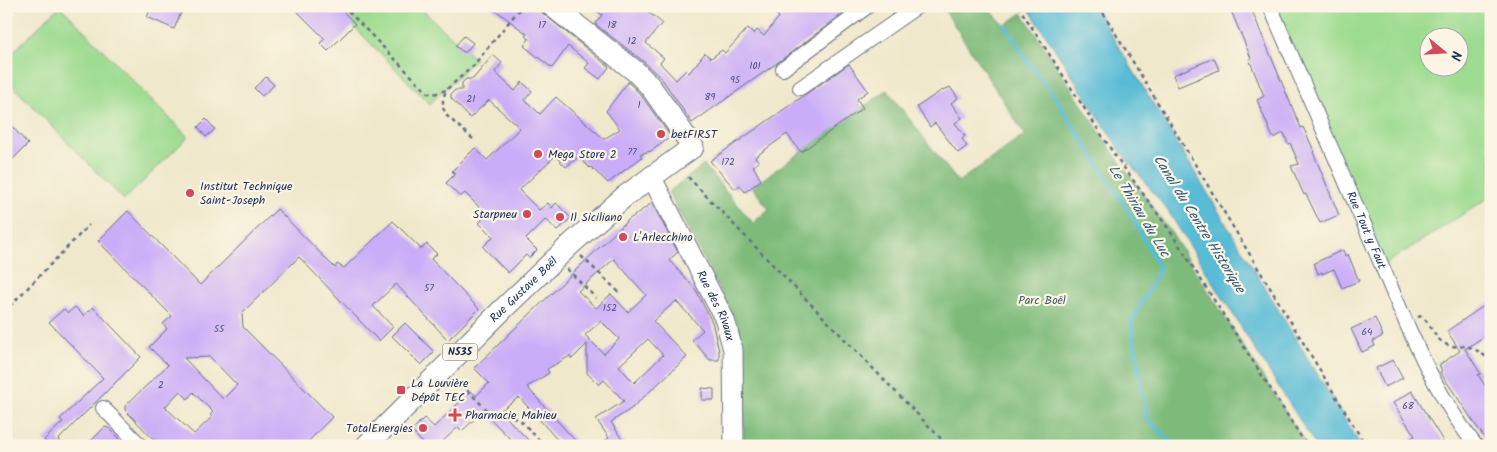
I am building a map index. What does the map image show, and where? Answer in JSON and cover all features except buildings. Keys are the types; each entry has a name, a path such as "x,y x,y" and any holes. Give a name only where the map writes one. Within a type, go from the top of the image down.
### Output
{"main road":[{"name":"Rue Gustave Boël","path":"366,446 563,251 624,197 693,147 645,81 552,6"}],"street":[{"path":"783,69 868,6"},
{"path":"800,88 918,6"},
{"name":"Rue Tout y Faut","path":"1270,6 1405,321 1437,388 1457,422 1476,446"},
{"name":"Rue des Rivaux","path":"651,176 725,320 733,350 734,446"},
{"path":"103,408 141,446"}],"path":[{"path":"343,6 428,92 434,94 446,90 473,66 522,6"},
{"path":"1018,6 1114,154 1170,231 1307,446"},
{"path":"1100,6 1366,446"},
{"path":"446,90 443,98 443,108 448,116 474,139"},
{"path":"688,178 948,446"},
{"path":"6,328 10,306 89,225"},
{"path":"563,251 621,294"},
{"path":"563,251 596,298"},
{"path":"6,301 10,306"},
{"path":"1405,321 1421,316 1427,320 1442,342 1453,347 1463,346 1477,350 1491,361"},
{"path":"445,367 490,413 512,416 522,422 545,446"}],"green space":[{"path":"60,6 188,137 124,200 6,79 6,59"},
{"path":"334,6 418,6 475,59 430,104"},
{"name":"Parc Boël","path":"942,6 985,6 1005,25 1022,13 1114,154 1170,231 1307,446 744,446 742,352 734,317 668,192 704,165 753,223 769,209 752,187 887,90 958,182 1025,135"},
{"path":"1270,6 1491,6 1491,196 1382,266"}],"water":[{"name":"Canal du Centre Historique","path":"1027,6 1094,6 1361,446 1316,446 1168,211 1121,152"}],"waterway":[{"name":"Le Thiriau du Luc","path":"1005,25 1027,61 1053,94 1134,220 1160,269 1131,322 1147,419 1175,446"}],"place":[{"name":"betFIRST","path":"661,134"},
{"name":"Mega Store 2","path":"538,154"},
{"name":"Institut Technique Saint-Joseph","path":"190,193"},
{"name":"Starpneu","path":"527,214"},
{"name":"Il Siciliano","path":"560,217"},
{"name":"L'Arlecchino","path":"623,237"},
{"name":"La Louvière Dépôt TEC","path":"401,390"},
{"name":"Pharmacie Mahieu","path":"455,415"},
{"name":"TotalEnergies","path":"423,428"}]}
